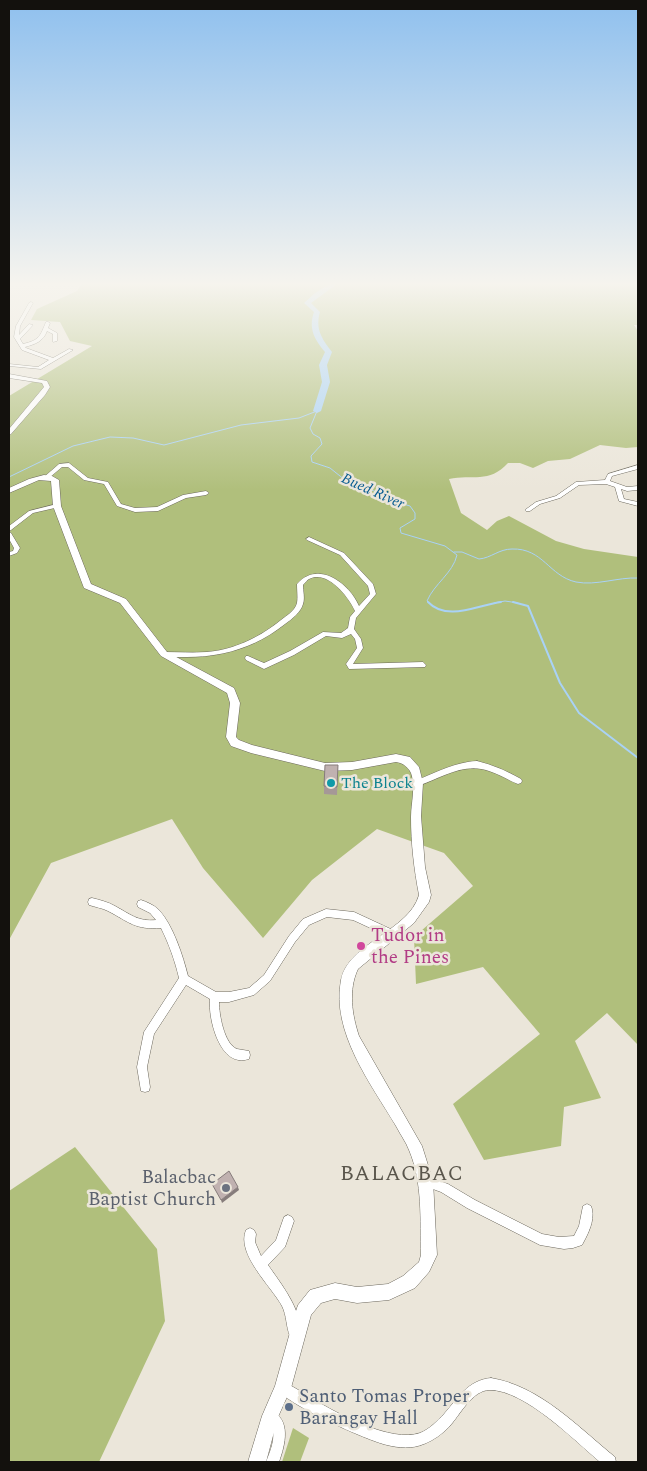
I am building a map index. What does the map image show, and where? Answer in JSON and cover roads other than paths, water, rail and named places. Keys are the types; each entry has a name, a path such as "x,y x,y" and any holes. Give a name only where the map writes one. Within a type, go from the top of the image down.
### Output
{"main road":[{"path":"9,376 44,382 47,386 43,394 9,433"},
{"path":"9,491 47,477 55,480 57,506 87,586 123,601 164,654 231,691 235,703 231,737 235,743 251,750 325,767 352,766 396,758 406,760 414,770 418,783 416,816 420,867 425,895 423,902 410,919 354,965 346,986 347,1018 354,1039 415,1146 426,1181 429,1255 424,1268 409,1282 389,1292 358,1295 335,1291 316,1296 304,1311 282,1388 270,1416 257,1462"}],"street":[{"path":"32,353 53,360"},
{"path":"9,365 36,368 66,353"},
{"path":"47,477 61,465 70,466 86,479 104,482 119,505 135,510 158,509 185,496 206,493"},
{"path":"607,482 610,475 638,467"},
{"path":"528,510 542,501 558,497 577,483 607,482 628,490 638,488"},
{"path":"617,485 621,500 638,504"},
{"path":"9,527 31,512 57,506"},
{"path":"9,534 17,548 15,552 9,554"},
{"path":"309,539 342,554 374,589 372,598 358,610 351,620 351,629 358,639 360,648 349,664 351,668 422,665"},
{"path":"164,654 213,654 239,646 261,636 298,610 300,604 300,584 308,576 322,575 332,580 356,604 358,610"},
{"path":"248,658 264,666 325,634 338,638 351,629"},
{"path":"418,783 459,765 475,763 499,770 518,781"},
{"path":"92,902 101,904 136,923 162,924"},
{"path":"141,904 153,910 162,924 177,954 184,979 215,997 238,998 254,992 265,980 302,924 318,915 329,913 353,916 376,924 392,934"},
{"path":"145,1087 142,1067 149,1032 184,979"},
{"path":"215,997 215,1014 226,1044 233,1053 245,1055"},
{"path":"426,1181 444,1188 540,1239 552,1242 564,1244 578,1241 585,1227 587,1210"},
{"path":"261,1264 281,1242 288,1220"},
{"path":"250,1234 250,1246 286,1301 293,1325 295,1346"},
{"path":"282,1388 311,1406 362,1430 399,1442 417,1440 428,1436 440,1428 470,1392 480,1386 492,1383 528,1396 610,1462"},
{"path":"270,1416 278,1422 281,1434 274,1462"}],"waterway":[{"name":"Bued River","path":"317,411 326,382 323,365 329,353"},
{"name":"Bued River","path":"9,477 73,446 110,437 133,438 164,445 241,425 299,418 317,411 310,428 313,434 320,438 322,444 311,456 312,462 330,468 345,480 374,491 386,499 410,506 415,513 415,519 400,528 401,533 445,546 457,555 452,567 434,589 428,602"},
{"path":"454,552 462,552 479,559 507,549 523,550 539,557 559,574 576,582 591,583 638,578"},
{"name":"Bued River","path":"494,603 505,601 515,603"},
{"name":"Bued River","path":"428,602 436,608 453,612 501,602"},
{"name":"Bued River","path":"515,603 528,606 560,683 579,713 638,758"}],"place":[{"name":"The Block","path":"331,783"},
{"name":"Tudor in the Pines","path":"361,946"},
{"name":"Balacbac Baptist Church","path":"226,1188"},
{"name":"Santo Tomas Proper Barangay Hall","path":"289,1407"}],"district":[{"name":"BALACBAC","path":"402,1174"}]}
